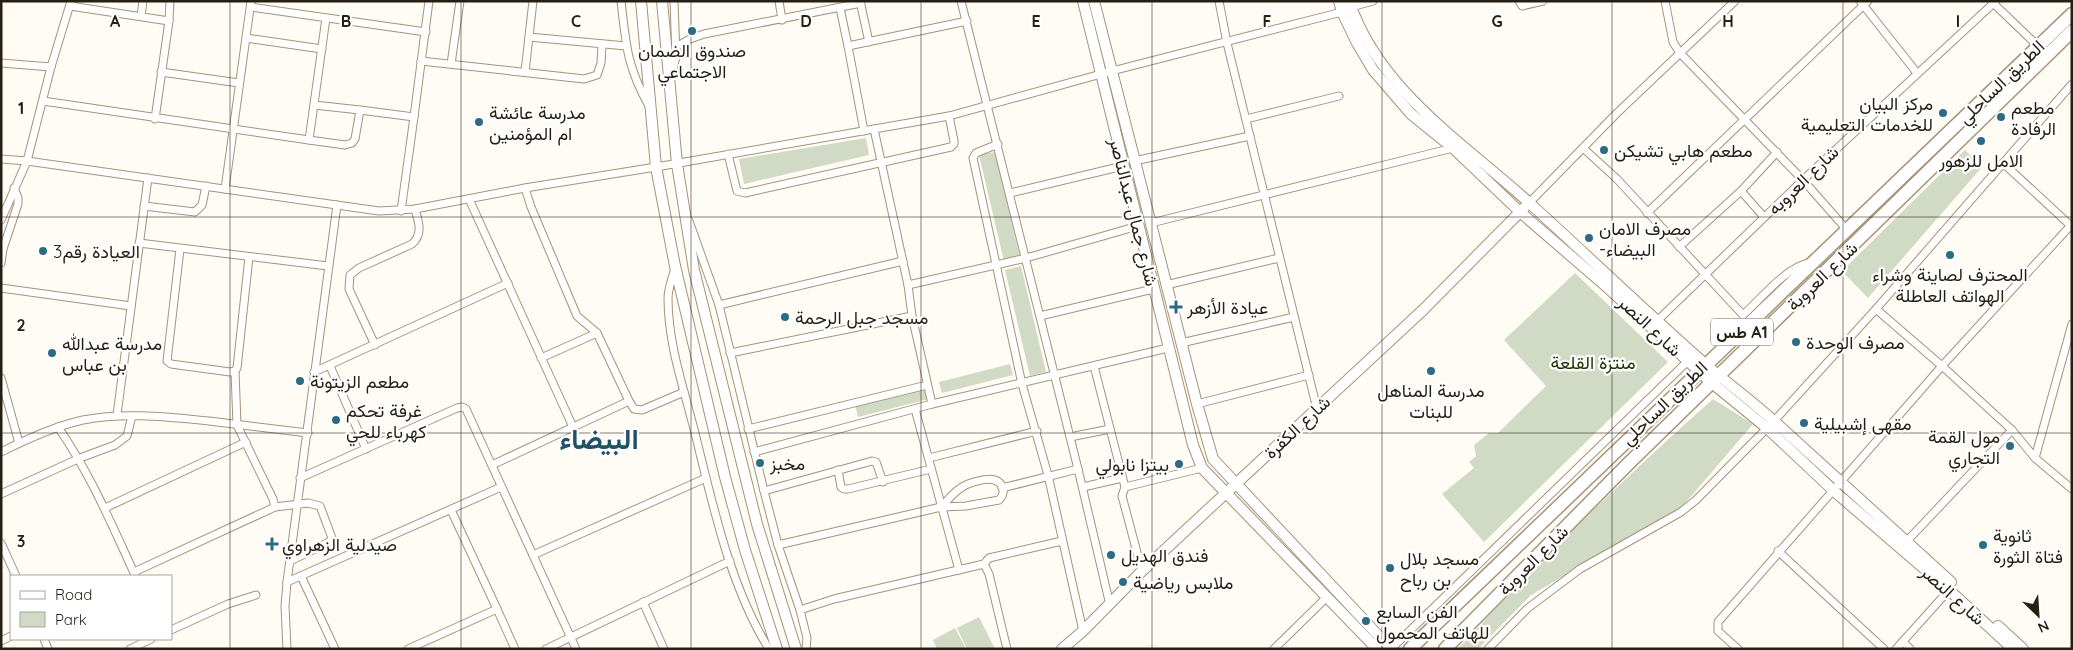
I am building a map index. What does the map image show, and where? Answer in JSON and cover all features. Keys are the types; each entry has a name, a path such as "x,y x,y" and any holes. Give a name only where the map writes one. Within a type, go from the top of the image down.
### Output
{"highway":[{"name":"الطريق الساحلي","path":"1410,649 1702,367 1751,324 1847,230 2042,50 2072,14"},
{"name":"شارع العروبة","path":"1445,649 2042,50 2072,31"}],"street":[{"path":"141,16 143,1"},
{"path":"155,119 169,21 170,1"},
{"path":"401,210 429,1"},
{"path":"451,64 460,1"},
{"path":"525,72 533,1"},
{"path":"621,1 626,46 633,76 651,109"},
{"path":"641,1 656,167 675,266 725,477 745,550 777,649"},
{"path":"662,1 677,164 698,288 754,514 796,649"},
{"path":"669,83 676,57 674,1"},
{"path":"779,1 782,20"},
{"path":"961,1 1083,487 1110,605"},
{"name":"شارع جمال عبدالناصر","path":"1082,1 1168,348 1193,445 1202,468 1377,649"},
{"path":"1094,1 1181,344 1213,460 1237,483 1391,649 1691,358"},
{"path":"1219,1 1227,43 1266,193 1279,258 1317,409"},
{"name":"شارع النصر","path":"1339,1 1347,7 1380,62 1418,107 1530,202 1657,321 1691,358"},
{"path":"1,159 27,161 379,211 415,209 525,188 677,164 948,116 1112,71 1227,43 1373,1"},
{"path":"1519,1 1522,6 1543,1"},
{"path":"1665,1 1673,42 1680,53 1777,152 1847,230"},
{"path":"1530,202 1734,1"},
{"path":"676,47 704,34 782,20 860,2 869,42"},
{"path":"1994,2 2042,50"},
{"name":"شارع العروبه","path":"1657,321 1803,180 1994,2"},
{"path":"1647,213 1863,3 1917,73"},
{"path":"1,220 27,161 50,67 70,4 169,21"},
{"path":"225,189 251,4 326,18 426,32"},
{"name":"شارع النصر","path":"1347,7 1357,43 1373,70 1411,114 1453,148 1520,212 1608,288 1771,424 2013,649"},
{"path":"840,8 864,131"},
{"path":"309,140 326,18"},
{"path":"848,46 967,22"},
{"path":"529,37 626,46"},
{"path":"246,38 322,49"},
{"path":"421,61 592,78 597,75 600,69 602,44"},
{"path":"1,63 50,67"},
{"path":"161,72 239,83"},
{"path":"1488,649 1528,608 1580,569 1681,512 1696,500 1771,424 1876,309 2072,84"},
{"path":"1246,119 1339,96"},
{"path":"43,101 155,119 345,145 352,144 355,139 360,110"},
{"path":"314,105 414,117"},
{"path":"728,154 735,187 742,194 951,148 954,141 948,116"},
{"path":"874,129 932,404"},
{"path":"1134,161 1250,136"},
{"path":"998,144 976,153 973,158 1022,384 1037,431 1048,475 1083,632"},
{"path":"1151,223 1453,148"},
{"path":"1583,148 1617,179 1743,315 1779,281 1796,268 1814,263"},
{"path":"1679,247 1741,191 1777,152"},
{"path":"1738,649 1718,630 1718,622 1778,551 1837,487 1942,366 2071,224 2003,163"},
{"path":"1010,193 1123,166"},
{"path":"117,415 148,178"},
{"path":"144,206 194,212 202,205 206,186"},
{"path":"1,264 3,249 18,204 14,188"},
{"path":"525,188 531,207 577,316 597,332 634,409 642,410 684,392"},
{"path":"1741,191 1764,218"},
{"path":"469,199 573,427"},
{"name":"شارع الكفرة","path":"1062,649 1083,632 1142,571 1423,310 1530,202"},
{"path":"683,204 719,305 778,545 800,610 807,638 806,649"},
{"path":"287,649 285,606 287,582 337,205"},
{"path":"375,345 349,289 350,276 359,268 412,244 417,239 420,233 420,225 415,209"},
{"path":"908,285 996,266 1138,226"},
{"path":"139,243 328,266"},
{"path":"180,249 167,361 171,364 234,371"},
{"path":"250,257 237,368 234,371 237,425 274,499 275,507"},
{"path":"1166,285 1279,258"},
{"path":"719,305 903,262"},
{"path":"675,266 668,295 668,313 670,334 684,392 730,561 754,620 769,649"},
{"path":"314,372 508,283"},
{"path":"1,288 130,306"},
{"path":"1040,316 1153,289"},
{"path":"1876,309 2012,430 2035,458 2072,489"},
{"path":"730,353 912,316"},
{"path":"1181,344 1294,317"},
{"path":"2035,458 2072,324"},
{"path":"541,358 597,332"},
{"path":"754,452 932,404 1168,348"},
{"path":"330,366 366,449"},
{"path":"1094,366 1125,487 1122,496 1142,571"},
{"path":"1197,404 1309,375"},
{"path":"1,378 20,443"},
{"path":"748,429 927,385"},
{"path":"492,465 629,401"},
{"path":"300,478 462,407 468,412 576,649"},
{"path":"915,409 959,570"},
{"path":"1,452 58,427 83,420 117,415 163,416 308,433"},
{"path":"1,494 80,458 115,445 128,436 132,416"},
{"path":"58,427 80,458 105,508 134,574 275,507 308,503 320,506 332,538 329,542 290,561"},
{"path":"1070,438 1110,429"},
{"path":"1906,542 2012,430"},
{"path":"929,458 1037,431"},
{"path":"105,508 246,442"},
{"path":"764,491 872,461 876,462 879,466 883,482"},
{"path":"1125,487 1202,468"},
{"path":"838,470 844,489 883,482 931,469"},
{"path":"1002,488 1078,469"},
{"path":"533,555 706,478"},
{"path":"1083,487 1122,478"},
{"path":"778,545 941,507 966,506 999,500 1003,493 1002,488 1000,483 991,479 967,484 958,489 941,507"},
{"path":"287,582 501,487"},
{"name":"شارع النصر","path":"1837,487 1906,542 2023,649"},
{"path":"451,510 515,649"},
{"path":"800,610 834,599 984,564 989,558 1062,541"},
{"path":"1,543 16,575"},
{"path":"1778,551 1884,649"},
{"path":"546,649 730,561"},
{"path":"984,564 989,574 1007,649"},
{"path":"301,576 335,649"},
{"path":"1896,649 1949,590"},
{"path":"172,630 228,604 256,595"},
{"path":"1274,649 1327,597"},
{"path":"642,602 664,649"},
{"path":"408,649 497,609"},
{"path":"130,649 149,640"},
{"path":"1903,642 1910,649"}],"green space":[{"path":"866,138 869,155 744,184 739,159"},
{"path":"1965,150 1982,167 1868,298 1842,271"},
{"path":"995,152 1020,257 1004,261 979,155"},
{"path":"1021,266 1046,372 1030,376 1005,270"},
{"name":"منتزة القلعة","path":"1575,273 1668,362 1484,542 1442,494 1474,468 1469,462 1476,456 1474,445 1489,433 1498,433 1546,386 1504,340"},
{"path":"1010,364 1013,375 942,393 939,382"},
{"path":"926,388 929,399 858,417 855,405"},
{"path":"1713,399 1753,424 1681,508 1531,595 1478,649 1458,649 1582,521"},
{"path":"979,617 995,649 967,649 957,628"},
{"path":"955,628 966,649 937,649 933,640"}],"place":[{"name":"صندوق الضمان الاجتماعي","path":"692,31"},
{"name":"مركز البيان للخدمات التعليمية","path":"1943,113"},
{"name":"مطعم الرفادة","path":"2001,117"},
{"name":"مدرسة عائشة ام المؤمنين","path":"479,122"},
{"name":"الامل للزهور","path":"1981,141"},
{"name":"مطعم هابي تشيكن","path":"1604,150"},
{"name":"مصرف الامان -البيضاء","path":"1589,238"},
{"name":"3العيادة رقم","path":"43,251"},
{"name":"المحترف لصاينة وشراء الهواتف العاطلة","path":"1950,255"},
{"name":"عيادة الأزهر","path":"1176,307"},
{"name":"مسجد جبل الرحمة","path":"785,317"},
{"name":"مصرف الوحدة","path":"1796,342"},
{"name":"مدرسة عبدالله بن عباس","path":"52,353"},
{"name":"مدرسة المناهل للبنات","path":"1431,371"},
{"name":"مطعم الزيتونة","path":"300,381"},
{"name":"غرفة تحكم كهرباء للحي","path":"336,420"},
{"name":"مقهى إشبيلية","path":"1804,423"},
{"name":"مول القمة التجاري","path":"2010,446"},
{"name":"مخبز","path":"760,463"},
{"name":"بيتزا نابولي","path":"1179,464"},
{"name":"صيدلية الزهراوي","path":"272,544"},
{"name":"ثانوية فتاة الثورة","path":"1983,545"},
{"name":"فندق الهديل","path":"1111,555"},
{"name":"مسجد بلال بن رباح","path":"1390,568"},
{"name":"ملابس رياضية","path":"1123,582"},
{"name":"الفن السابع للهاتف المحمول","path":"1366,621"}],"district":[{"name":"البيضاء","path":"599,438"}]}
